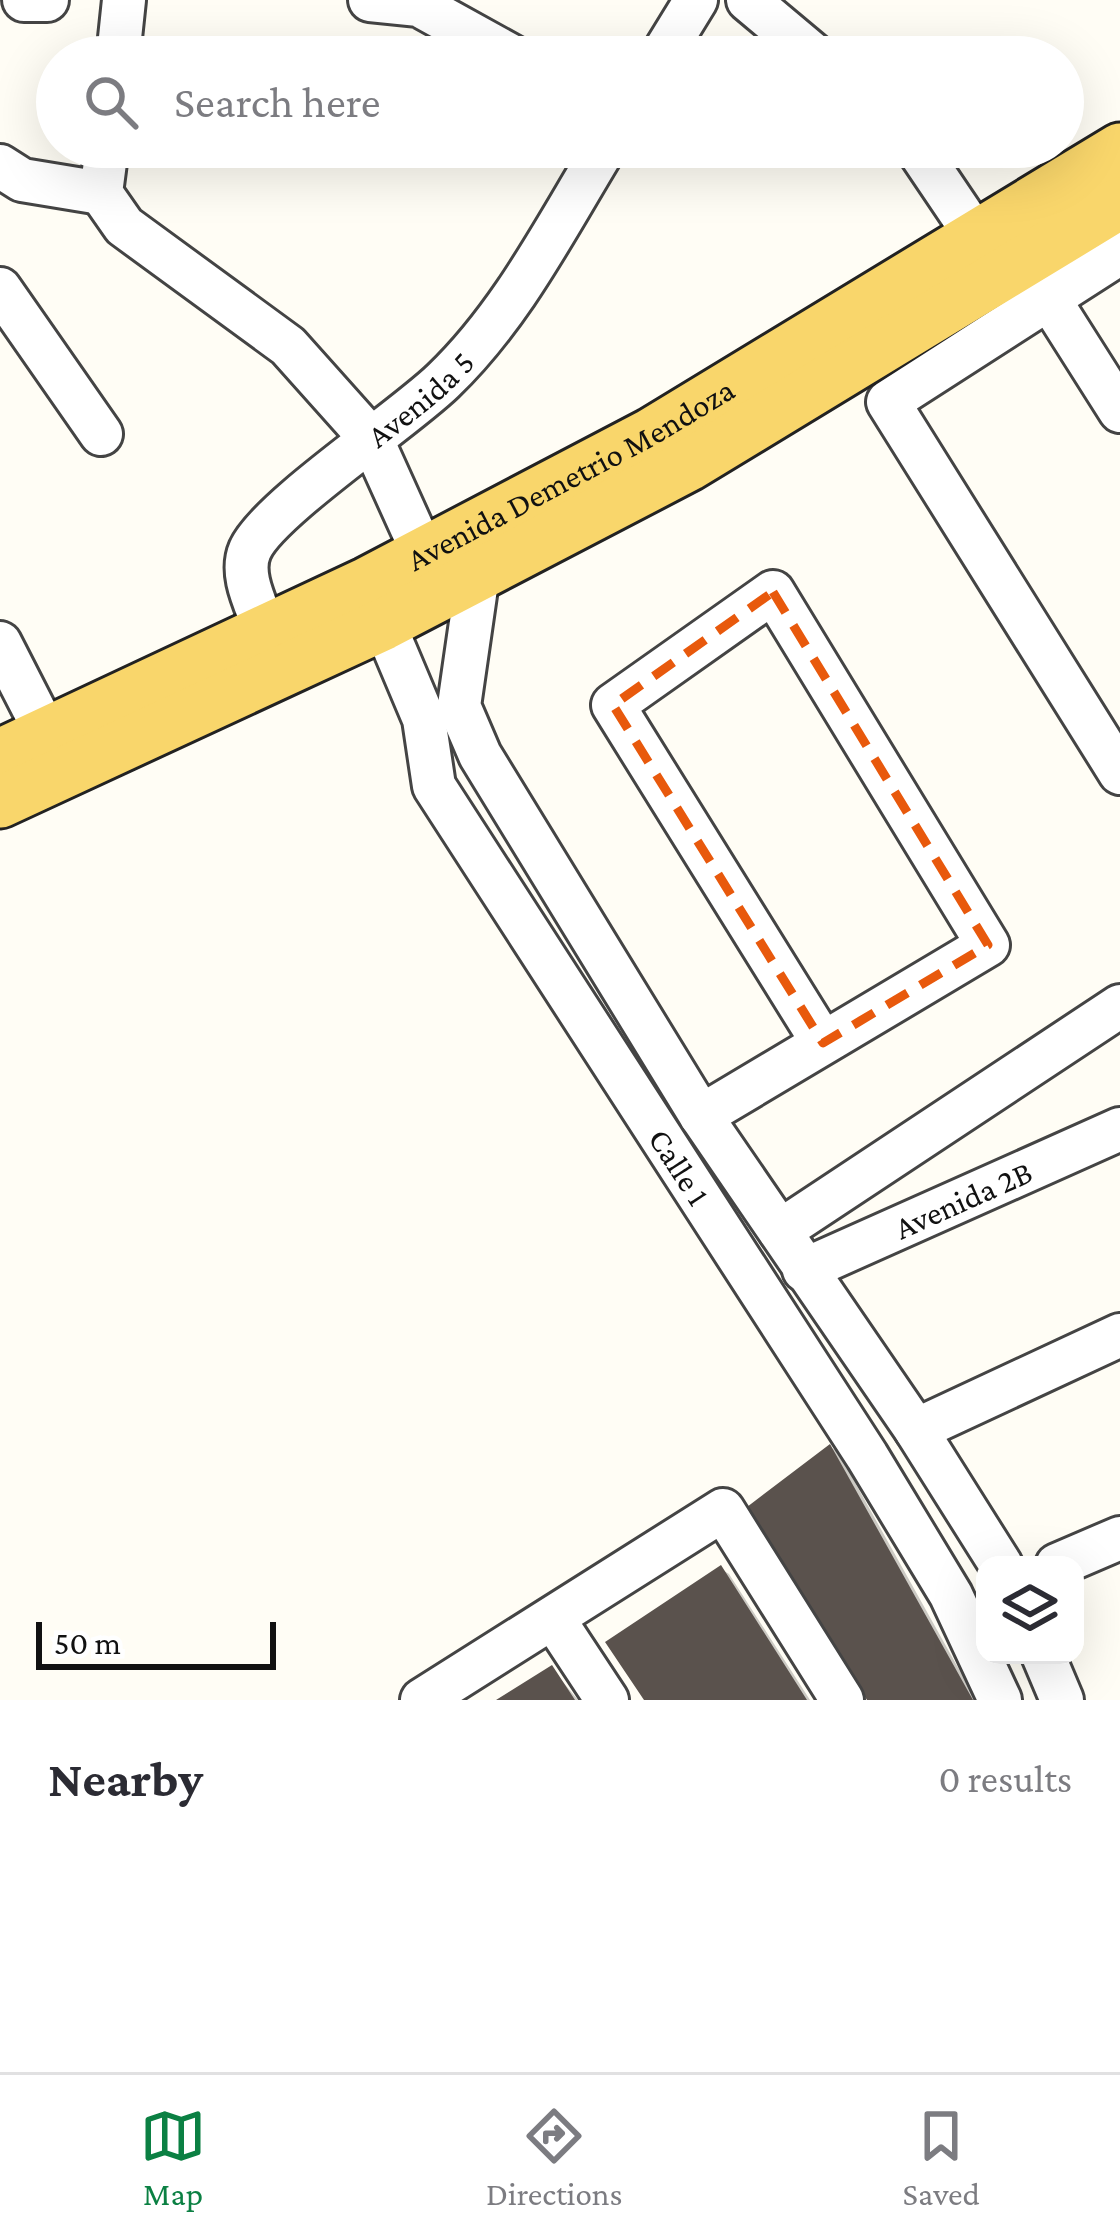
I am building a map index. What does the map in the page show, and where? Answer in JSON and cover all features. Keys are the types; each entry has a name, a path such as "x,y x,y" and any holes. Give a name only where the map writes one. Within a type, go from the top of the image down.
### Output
{"main road":[{"name":"Avenida Demetrio Mendoza","path":"0,754 423,553 651,434 1120,149"},
{"name":"Avenida Demetrio Mendoza","path":"0,802 384,624 689,465 1120,203"}],"street":[{"path":"24,0 46,0"},
{"path":"120,36 124,0"},
{"path":"370,0 419,5 475,36"},
{"path":"674,36 696,0"},
{"path":"748,0 791,36"},
{"path":"0,166 22,180 101,193"},
{"path":"104,168 101,193 124,226 288,346 372,440 423,553"},
{"name":"Avenida 5","path":"265,630 246,576 250,550 274,521 442,382 500,318 592,168"},
{"path":"930,168 976,236"},
{"path":"1120,253 888,402 1120,773"},
{"path":"0,289 101,434"},
{"path":"1049,299 1120,411"},
{"name":"Calle 1","path":"478,574 442,712 434,786 868,1456 972,1605 1000,1700"},
{"path":"701,1116 988,945 772,592 613,705 823,1043"},
{"name":"Calle 1","path":"384,624 442,712 480,755 701,1116 916,1430 995,1556"},
{"path":"0,643 46,733"},
{"path":"780,1231 1120,1006"},
{"name":"Avenida 2B","path":"804,1270 1120,1129"},
{"path":"916,1430 1120,1335"},
{"path":"422,1700 723,1510 842,1700"},
{"path":"1078,1556 1120,1538"},
{"path":"553,1618 607,1700"},
{"path":"1047,1664 1062,1700"}],"highlighted area":[{"path":"773,592 988,945 823,1043 613,705"}],"building":[{"path":"830,1444 973,1700 867,1700 747,1507"},
{"path":"721,1565 807,1700 644,1700 605,1642"},
{"path":"552,1665 575,1700 496,1700"}]}
